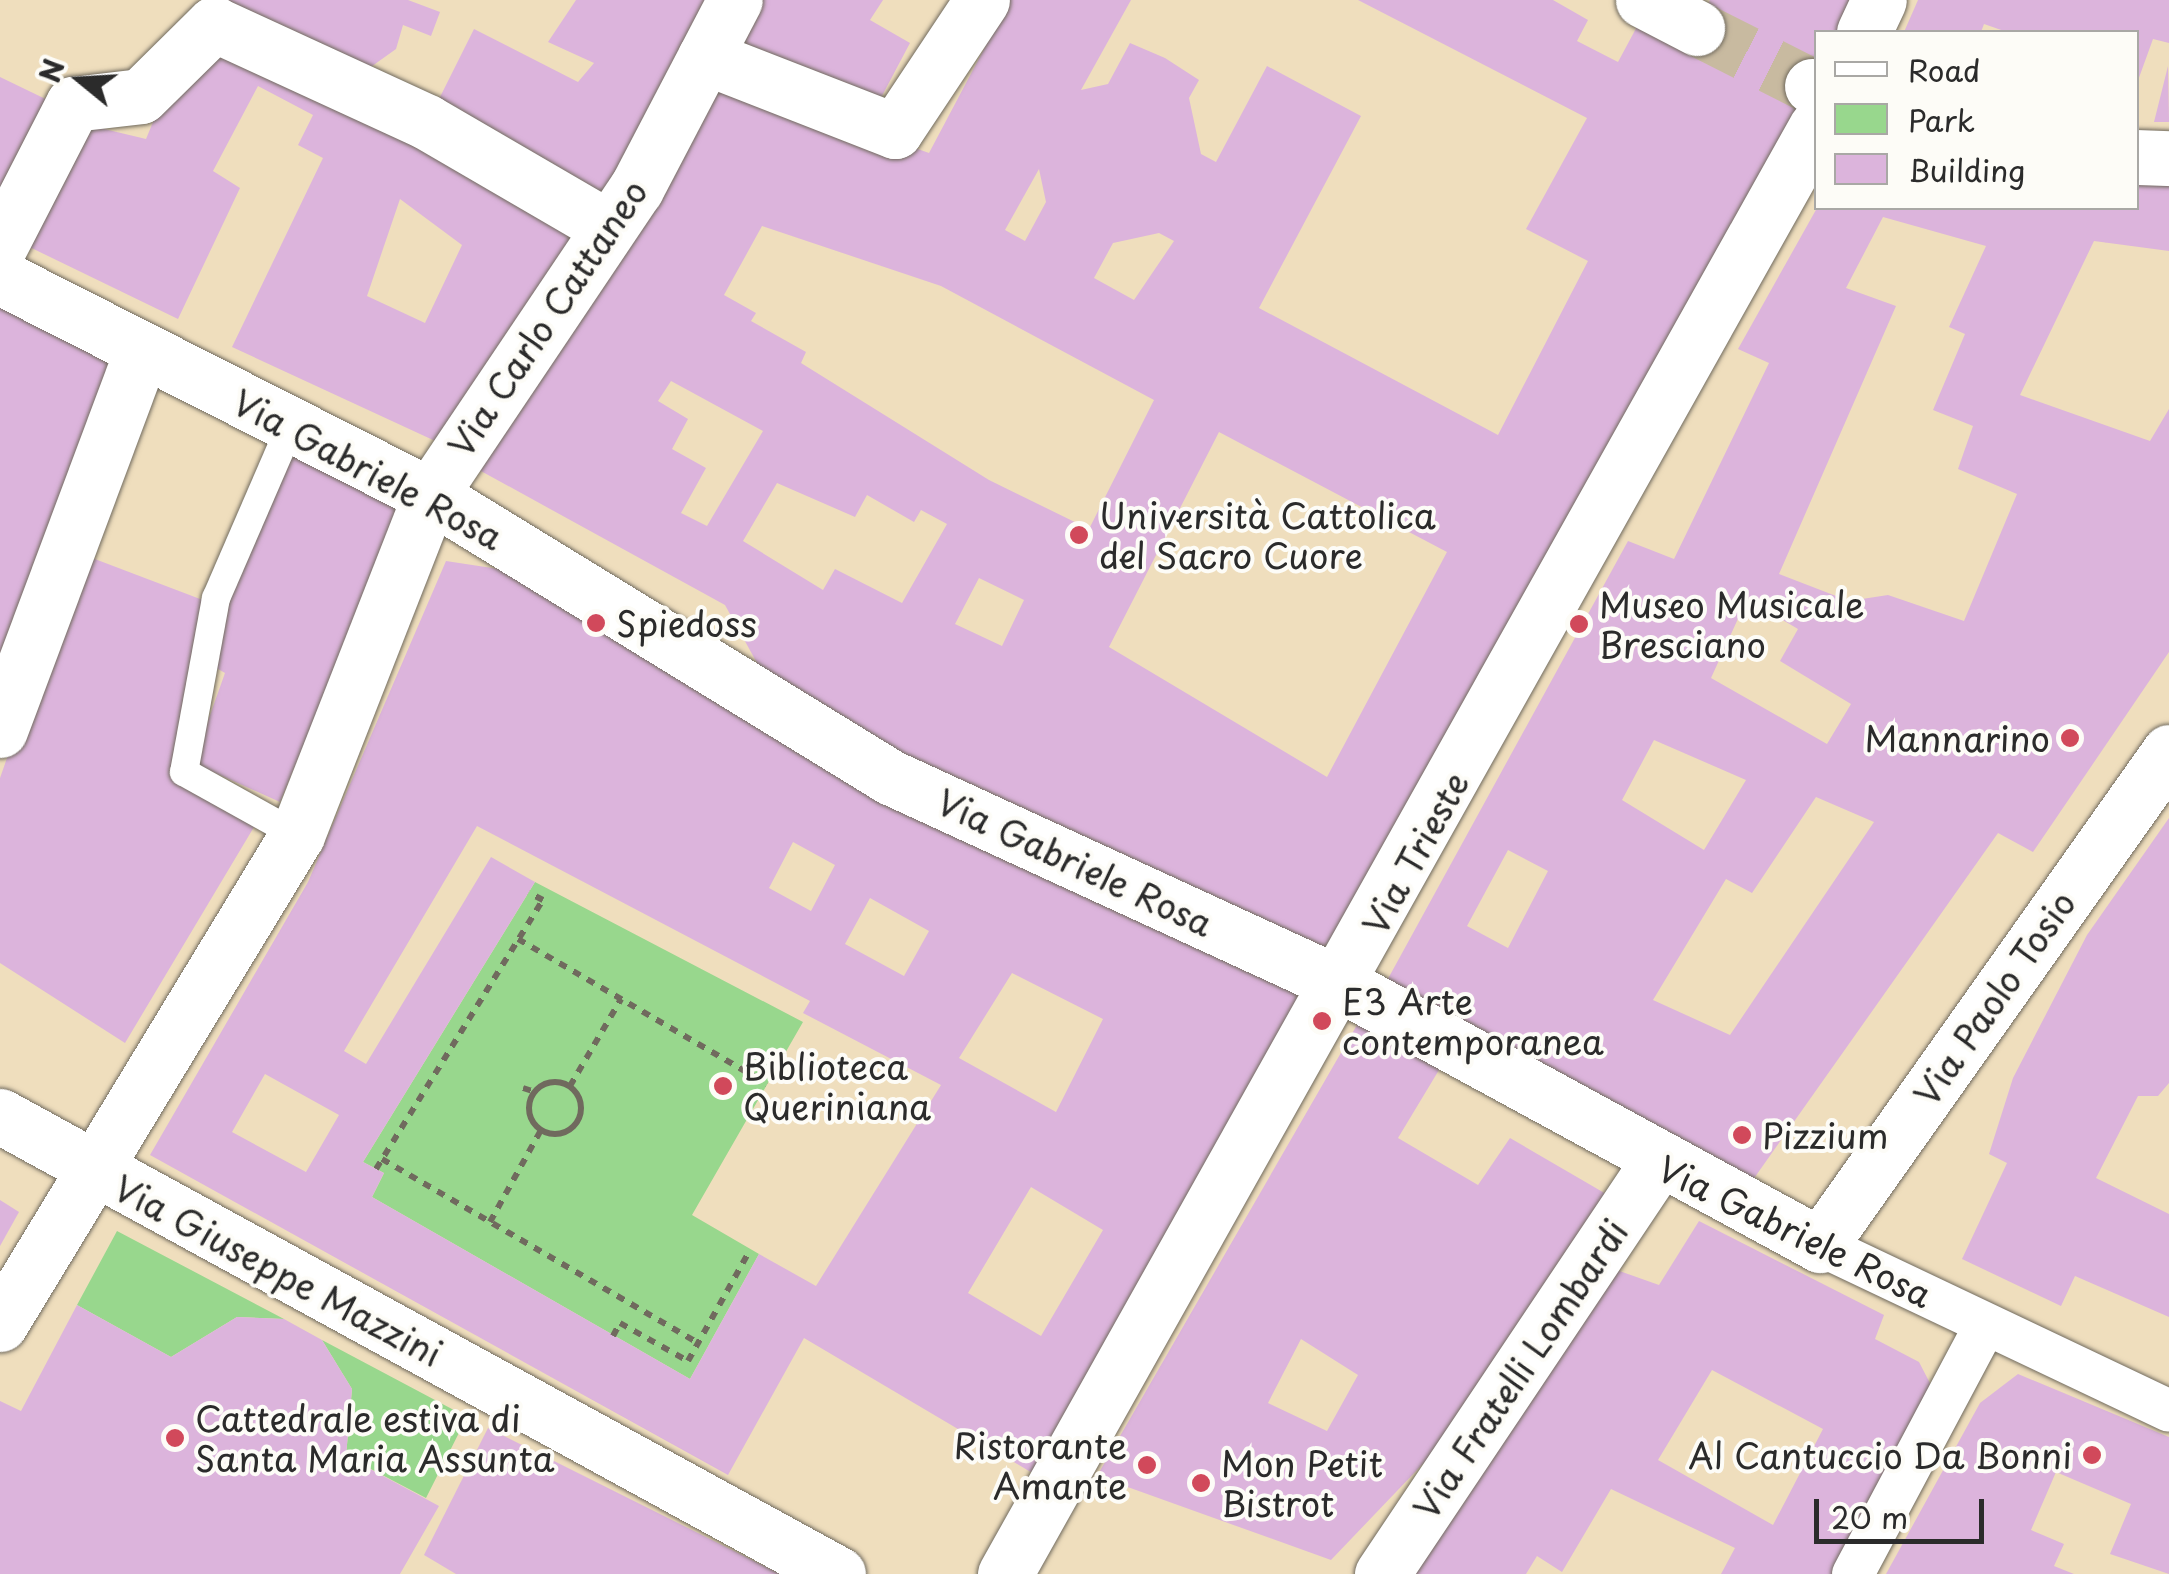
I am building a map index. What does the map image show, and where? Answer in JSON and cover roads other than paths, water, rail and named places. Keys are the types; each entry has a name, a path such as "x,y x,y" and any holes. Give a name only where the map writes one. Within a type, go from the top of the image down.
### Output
{"street":[{"name":"Via Carlo Cattaneo","path":"0,1324 88,1167 298,835 430,496 606,226 736,0"},
{"path":"705,57 895,131 982,0"},
{"path":"1643,0 1698,28"},
{"path":"1865,30 1879,0"},
{"path":"0,246 73,104 141,96 214,24 427,122 606,226"},
{"name":"Via Trieste","path":"1005,1574 1342,984 1814,102"},
{"path":"2139,157 2169,158"},
{"name":"Via Gabriele Rosa","path":"0,277 430,496 890,777 1342,984 1656,1164 1985,1326 2169,1411"},
{"path":"0,730 142,350"},
{"name":"Via Paolo Tosio","path":"1820,1244 2169,752"},
{"name":"Via Giuseppe Mazzini","path":"0,1116 838,1574"},
{"name":"Via Fratelli Lombardi","path":"1382,1574 1656,1164"},
{"path":"1853,1574 1985,1326"}],"lane":[{"path":"292,425 216,598 184,772 298,835"}],"tunnel":[{"path":"1697,28 1812,86"}],"place":[{"name":"Università Cattolica del Sacro Cuore","path":"1079,535"},
{"name":"Spiedoss","path":"596,623"},
{"name":"Museo Musicale Bresciano","path":"1579,624"},
{"name":"Mannarino","path":"2070,738"},
{"name":"E3 Arte contemporanea","path":"1322,1021"},
{"name":"Biblioteca Queriniana","path":"723,1086"},
{"name":"Pizzium","path":"1742,1135"},
{"name":"Cattedrale estiva di Santa Maria Assunta","path":"175,1438"},
{"name":"Al Cantuccio Da Bonni","path":"2092,1455"},
{"name":"Ristorante Amante","path":"1147,1465"},
{"name":"Mon Petit Bistrot","path":"1201,1483"}]}
